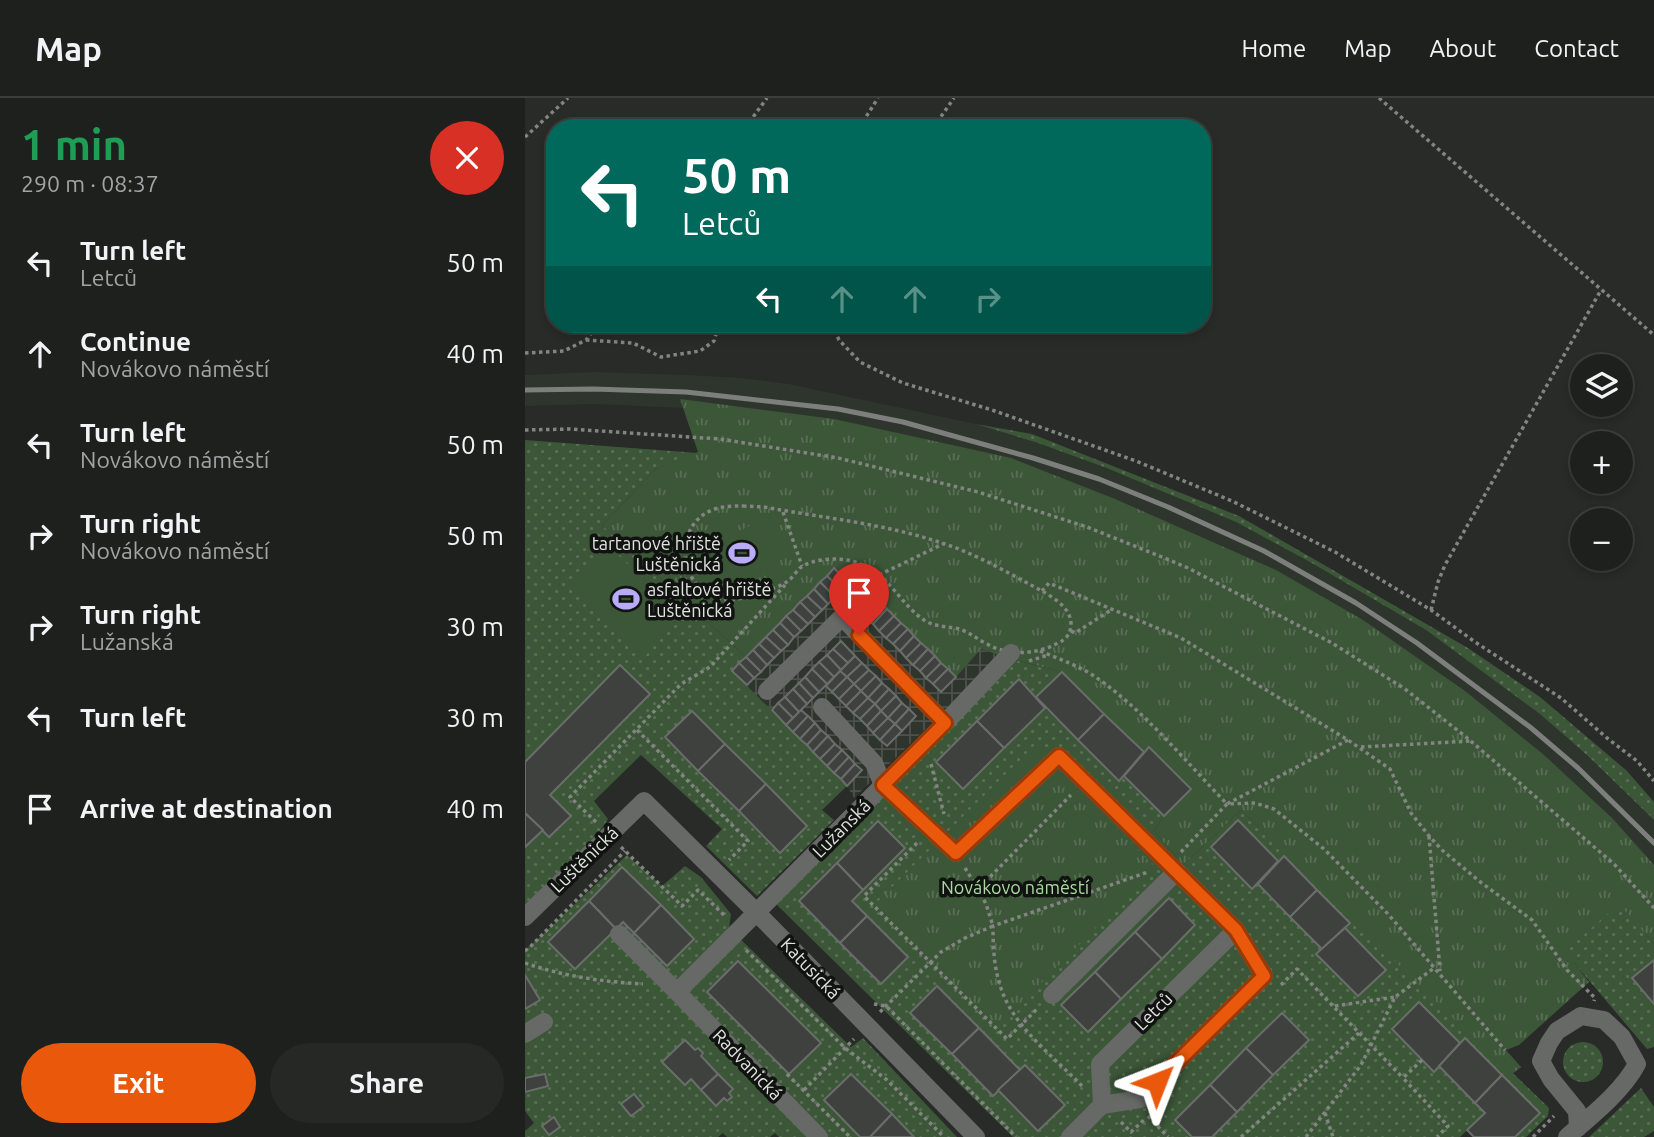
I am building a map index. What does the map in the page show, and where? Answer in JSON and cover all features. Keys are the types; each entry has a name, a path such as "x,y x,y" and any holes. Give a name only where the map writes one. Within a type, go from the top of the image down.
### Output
{"street":[{"path":"767,691 842,618 945,723"},
{"name":"Lužanská","path":"757,912 1011,653"},
{"path":"822,707 874,763 883,785 956,853 1059,756 1236,930 1264,976 1140,1099 1102,1105 1070,1137"},
{"name":"Katusická","path":"644,801 757,912 976,1137"},
{"name":"Luštěnická","path":"525,917 644,801"},
{"path":"1052,995 1173,867"},
{"path":"673,988 757,912"},
{"name":"Letců","path":"1102,1105 1100,1064 1236,930"},
{"name":"Radvanická","path":"619,934 819,1137"},
{"path":"1581,1016 1592,1017 1604,1020 1622,1037 1637,1064 1629,1078 1573,1132 1577,1111 1551,1079 1541,1061 1557,1031 1581,1016"},
{"path":"525,1034 544,1021"}],"path":[{"path":"525,137 568,98"},
{"path":"752,119 767,98"},
{"path":"865,119 879,98"},
{"path":"939,119 954,98"},
{"path":"1379,98 1654,335"},
{"path":"1431,610 1445,565 1601,290"},
{"path":"525,353 563,351 586,340 591,333"},
{"path":"586,340 633,343 661,357 699,351 714,341 716,333"},
{"path":"836,333 839,340 860,362 903,383 992,410 1136,461 1232,501 1335,552 1431,610 1561,698 1637,761 1654,781"},
{"path":"525,430 570,429 720,439 851,461 1039,510 1188,568 1332,643 1405,689 1471,741 1614,864 1654,908"},
{"path":"597,824 570,797 681,684 711,667 802,566 827,559 841,558 855,562 879,575 926,622 968,633 989,646 1011,653 1040,651 1066,638 1071,631 1071,616 1062,605 1042,591 984,560 944,544 889,529 783,510 744,506 712,510 701,516 687,535 685,559 688,572 703,591 714,597 728,600 741,598 786,583"},
{"path":"783,510 802,566"},
{"path":"879,575 944,544"},
{"path":"1042,591 1049,583 1181,638 1348,740 1390,769 1411,813 1442,850 1532,920 1567,970 1595,998 1592,1017"},
{"path":"1071,631 1075,633 1111,609"},
{"path":"1040,651 1087,672 1120,697 1160,734 1227,804 1255,803 1274,808 1287,817 1358,882 1505,1050"},
{"path":"636,730 748,841 727,862"},
{"path":"879,1013 941,952 965,938 993,926 1173,867 1227,804 1348,740"},
{"path":"1359,747 1471,741"},
{"path":"930,759 944,816 864,896 1007,1039 1052,995"},
{"path":"978,889 1084,780"},
{"path":"1429,836 1440,974"},
{"path":"525,950 625,851 682,906 698,890 748,938 746,952 845,1048 887,1080 944,1137"},
{"path":"956,853 986,904 993,926 994,956 1002,990 1010,1008 1021,1025 1136,1137"},
{"path":"525,963 545,970 673,988"},
{"path":"1334,1007 1395,997 1435,968"},
{"path":"1277,989 1297,969 1448,1126 1437,1137"},
{"path":"1306,1137 1361,1065 1395,997"},
{"path":"871,1003 886,1006 1016,1137"},
{"path":"1241,1137 1359,1033"},
{"path":"850,1137 804,1090 857,1036"},
{"path":"1403,1078 1422,1060"},
{"path":"1325,1113 1333,1137"},
{"path":"1131,1132 1148,1116 1168,1137"},
{"path":"1533,1137 1555,1116"}],"shaded area":[{"path":"594,372 742,378 789,384 976,424 1104,467 1236,522 1426,630 1540,714 1654,820 1654,865 685,408 593,404 525,406 525,375"},
{"path":"834,568 848,583 874,596 956,677 981,649 1001,656 854,798 847,786 731,671"}],"green space":[{"path":"680,399 834,419 1011,458 1115,499 1276,570 1363,620 1465,691 1544,755 1612,818 1654,865 1654,944 1619,904 1565,951 1589,982 1519,1045 1506,1050 1521,1067 1511,1075 1241,810 1183,865 1154,831 1164,816 1191,789 1149,748 1144,752 1062,672 981,649 956,677 874,596 848,583 834,569 746,657 602,525 656,469 698,452"},
{"path":"976,424 1032,434 1239,516 1468,648 1540,697 1627,771 1654,802 1654,820 1540,714 1426,630 1310,562 1236,522 1104,467"},
{"path":"525,440 698,453 656,469 602,525 746,657 732,671 847,786 822,810 834,820 757,896 706,846 722,829 641,755 594,801 608,819 600,831 525,907 525,847 542,830 550,837 571,816 550,795 649,694 620,666 525,762","holes":["693,711 807,825 780,853 665,737"]},
{"name":"tartanové hřiště Luštěnická","path":"763,520 783,559 720,586 701,548"},
{"name":"asfaltové hřiště Luštěnická","path":"606,544 683,615 646,655 568,584"},
{"path":"1015,660 1062,672 1036,697 1019,680 937,763 963,789 1045,708 1119,781 1124,776 1164,816 1154,831 1183,865 1241,810 1549,1108 1548,1116 1526,1137 1515,1137 1539,1113 1465,1038 1460,1043 1419,1003 1392,1029 1434,1071 1439,1066 1485,1113 1460,1137 1212,1137 1309,1040 1282,1013 1175,1120 1192,1137 1013,1137 776,904","holes":["1238,820 1278,861 1284,856 1350,923 1345,928 1385,969 1359,996 1317,954 1322,949 1258,884 1252,889 1211,847","878,821 905,848 852,901 908,957 881,984 799,901","1169,899 1195,926 1088,1032 1062,1005","938,986 1020,1070 1025,1065 1065,1105 1039,1131 998,1090 993,1095 911,1013"]},
{"name":"Novákovo náměstí","path":"1035,745 1156,868 996,1028 874,905"},
{"path":"627,855 662,886 685,866 701,877 731,914 729,928 851,1047 863,1038 957,1137 914,1137 851,1074 824,1100 860,1137 779,1137 775,1133 770,1137 727,1137 723,1133 718,1137 525,1137 525,1131 534,1123 525,1111 525,1092 548,1086 545,1074 525,1078 525,1009 540,1000 525,975 525,950","holes":["622,867 694,939 667,966 623,922 575,969 549,942","738,961 821,1043 789,1074 707,992","685,1040 695,1050 698,1048 703,1053 701,1056 732,1089 729,1093 732,1097 727,1101 724,1098 716,1105 691,1079 663,1062"]},
{"path":"1619,903 1654,944 1654,960 1633,978 1654,1004 1654,1047 1647,1049 1564,951"},
{"path":"1583,1042 1591,1043 1597,1048 1602,1054 1602,1070 1597,1076 1591,1081 1583,1082 1575,1081 1569,1076 1564,1070 1563,1062 1564,1054 1569,1048 1575,1043"},
{"path":"1641,1088 1654,1107 1654,1131 1644,1137 1589,1137"}],"building":[{"path":"834,568 848,583 842,590 827,576"},
{"path":"827,576 842,590 835,597 820,582"},
{"path":"820,582 835,597 828,604 814,589"},
{"path":"814,589 828,604 822,610 807,596"},
{"path":"807,596 822,610 815,617 800,602"},
{"path":"874,596 881,603 866,618 859,611"},
{"path":"800,602 815,617 808,624 793,610"},
{"path":"881,603 887,609 873,624 866,618"},
{"path":"887,609 894,616 879,631 873,624"},
{"path":"793,610 808,624 801,631 786,616"},
{"path":"786,616 801,631 794,637 780,623"},
{"path":"894,616 901,623 886,638 879,631"},
{"path":"780,623 794,637 788,645 773,630"},
{"path":"901,623 908,629 893,644 886,638"},
{"path":"908,629 914,636 900,651 893,644"},
{"path":"773,630 788,645 781,651 766,637"},
{"path":"914,636 921,643 906,658 900,651"},
{"path":"766,637 781,651 774,658 759,644"},
{"path":"841,641 855,656 848,663 833,649"},
{"path":"921,643 928,649 913,665 906,658"},
{"path":"759,644 774,658 767,665 753,650"},
{"path":"833,649 848,663 841,670 827,655"},
{"path":"928,649 935,656 920,671 913,665"},
{"path":"753,650 767,665 761,672 746,657"},
{"path":"827,655 841,670 834,677 819,662"},
{"path":"855,656 862,663 847,677 840,671"},
{"path":"935,656 941,663 926,678 920,671"},
{"path":"746,657 761,672 754,678 739,663"},
{"path":"819,662 834,677 827,684 812,669"},
{"path":"739,663 754,678 747,685 732,671"},
{"path":"862,663 869,670 854,684 847,677"},
{"path":"941,663 948,669 933,684 926,678"},
{"path":"620,665 650,694 550,795 571,816 549,837 525,813 525,762"},
{"path":"812,669 827,684 819,692 805,677"},
{"path":"948,669 956,677 941,692 933,684"},
{"path":"869,670 876,676 861,691 854,684"},
{"path":"840,671 847,677 832,692 826,686"},
{"path":"1062,672 1104,714 1078,740 1036,697"},
{"path":"876,676 882,683 868,698 861,691"},
{"path":"805,677 819,692 813,698 799,683"},
{"path":"847,677 854,684 839,699 832,692"},
{"path":"1019,679 1045,708 1004,748 977,721"},
{"path":"799,683 813,698 807,704 793,689"},
{"path":"882,683 889,689 875,704 868,698"},
{"path":"854,684 861,691 846,706 839,699"},
{"path":"793,689 807,704 799,712 785,697"},
{"path":"889,689 896,696 881,711 875,704"},
{"path":"861,691 868,698 853,713 846,706"},
{"path":"896,696 902,703 888,718 881,711"},
{"path":"785,697 799,712 793,718 778,703"},
{"path":"868,698 875,704 860,719 853,713"},
{"path":"778,703 793,718 786,725 772,710"},
{"path":"902,703 909,709 895,724 888,718"},
{"path":"875,704 881,711 867,726 860,719"},
{"path":"909,709 916,716 902,731 895,724"},
{"path":"801,710 808,716 793,732 786,725"},
{"path":"692,711 725,744 698,771 665,737"},
{"path":"881,711 888,718 873,733 867,726"},
{"path":"1104,714 1144,752 1119,781 1078,740"},
{"path":"808,716 815,723 800,739 793,732"},
{"path":"888,718 895,724 880,740 873,733"},
{"path":"977,721 1004,748 963,789 936,762"},
{"path":"815,723 821,730 807,745 800,739"},
{"path":"895,724 902,731 887,746 880,740"},
{"path":"821,730 828,736 813,752 807,745"},
{"path":"828,736 835,744 820,759 813,752"},
{"path":"725,744 766,784 739,811 698,771"},
{"path":"835,744 842,750 827,766 820,759"},
{"path":"1149,747 1191,789 1164,816 1124,776"},
{"path":"842,750 849,757 834,773 827,766"},
{"path":"849,757 855,764 841,779 834,773"},
{"path":"855,764 862,770 847,786 841,779"},
{"path":"766,784 807,826 780,853 739,811"},
{"path":"525,813 543,830 525,847"},
{"path":"1238,820 1278,861 1252,889 1211,847"},
{"path":"878,821 905,848 863,890 837,863"},
{"path":"1284,856 1317,890 1290,917 1258,884"},
{"path":"837,863 863,890 852,901 867,916 840,943 799,901"},
{"path":"622,867 661,905 634,933 623,922 616,929 589,901"},
{"path":"1317,890 1350,923 1322,949 1290,917"},
{"path":"1169,898 1195,925 1162,959 1135,932"},
{"path":"589,901 616,929 575,969 548,942"},
{"path":"661,905 694,939 667,966 634,933"},
{"path":"867,916 908,957 881,984 840,943"},
{"path":"1345,928 1386,970 1358,996 1316,954"},
{"path":"1135,932 1162,959 1121,999 1095,972"},
{"path":"1654,960 1654,1004 1632,978"},
{"path":"738,961 821,1043 789,1074 707,992"},
{"path":"1095,972 1121,999 1088,1032 1061,1005"},
{"path":"525,975 540,1000 525,1009"},
{"path":"937,986 979,1028 952,1054 910,1013"},
{"path":"1419,1002 1460,1043 1434,1072 1392,1029"},
{"path":"1282,1013 1309,1040 1273,1075 1246,1048"},
{"path":"979,1028 1020,1070 993,1096 952,1054"},
{"path":"1465,1038 1502,1075 1475,1103 1439,1066"},
{"path":"685,1040 695,1050 698,1048 703,1053 701,1056 718,1074 701,1090 691,1079 685,1085 662,1062"},
{"path":"1246,1048 1273,1075 1237,1112 1210,1085"},
{"path":"1025,1065 1065,1105 1038,1131 998,1090"},
{"path":"545,1074 548,1086 525,1092 525,1078"},
{"path":"718,1074 733,1089 729,1093 732,1097 727,1101 724,1098 716,1106 701,1090"},
{"path":"851,1074 892,1114 870,1137 860,1137 824,1100"},
{"path":"1502,1075 1540,1113 1515,1137 1474,1137 1467,1130 1485,1113 1475,1103"},
{"path":"1210,1085 1237,1112 1212,1137 1192,1137 1175,1120"},
{"path":"634,1094 644,1106 631,1116 621,1104"},
{"path":"892,1114 914,1137 870,1137"},
{"path":"554,1117 560,1127 549,1135 542,1126"}],"railway":[{"path":"525,390 686,392 838,409 903,422 1099,479 1264,551 1356,603 1417,643 1530,727 1578,768 1654,843"}],"place":[{"name":"tartanové hřiště Luštěnická","path":"742,553"},
{"name":"asfaltové hřiště Luštěnická","path":"626,599"}],"route":[{"path":"859,635 945,723 883,785 956,853 1059,756 1236,930 1264,976 1157,1082"}]}
